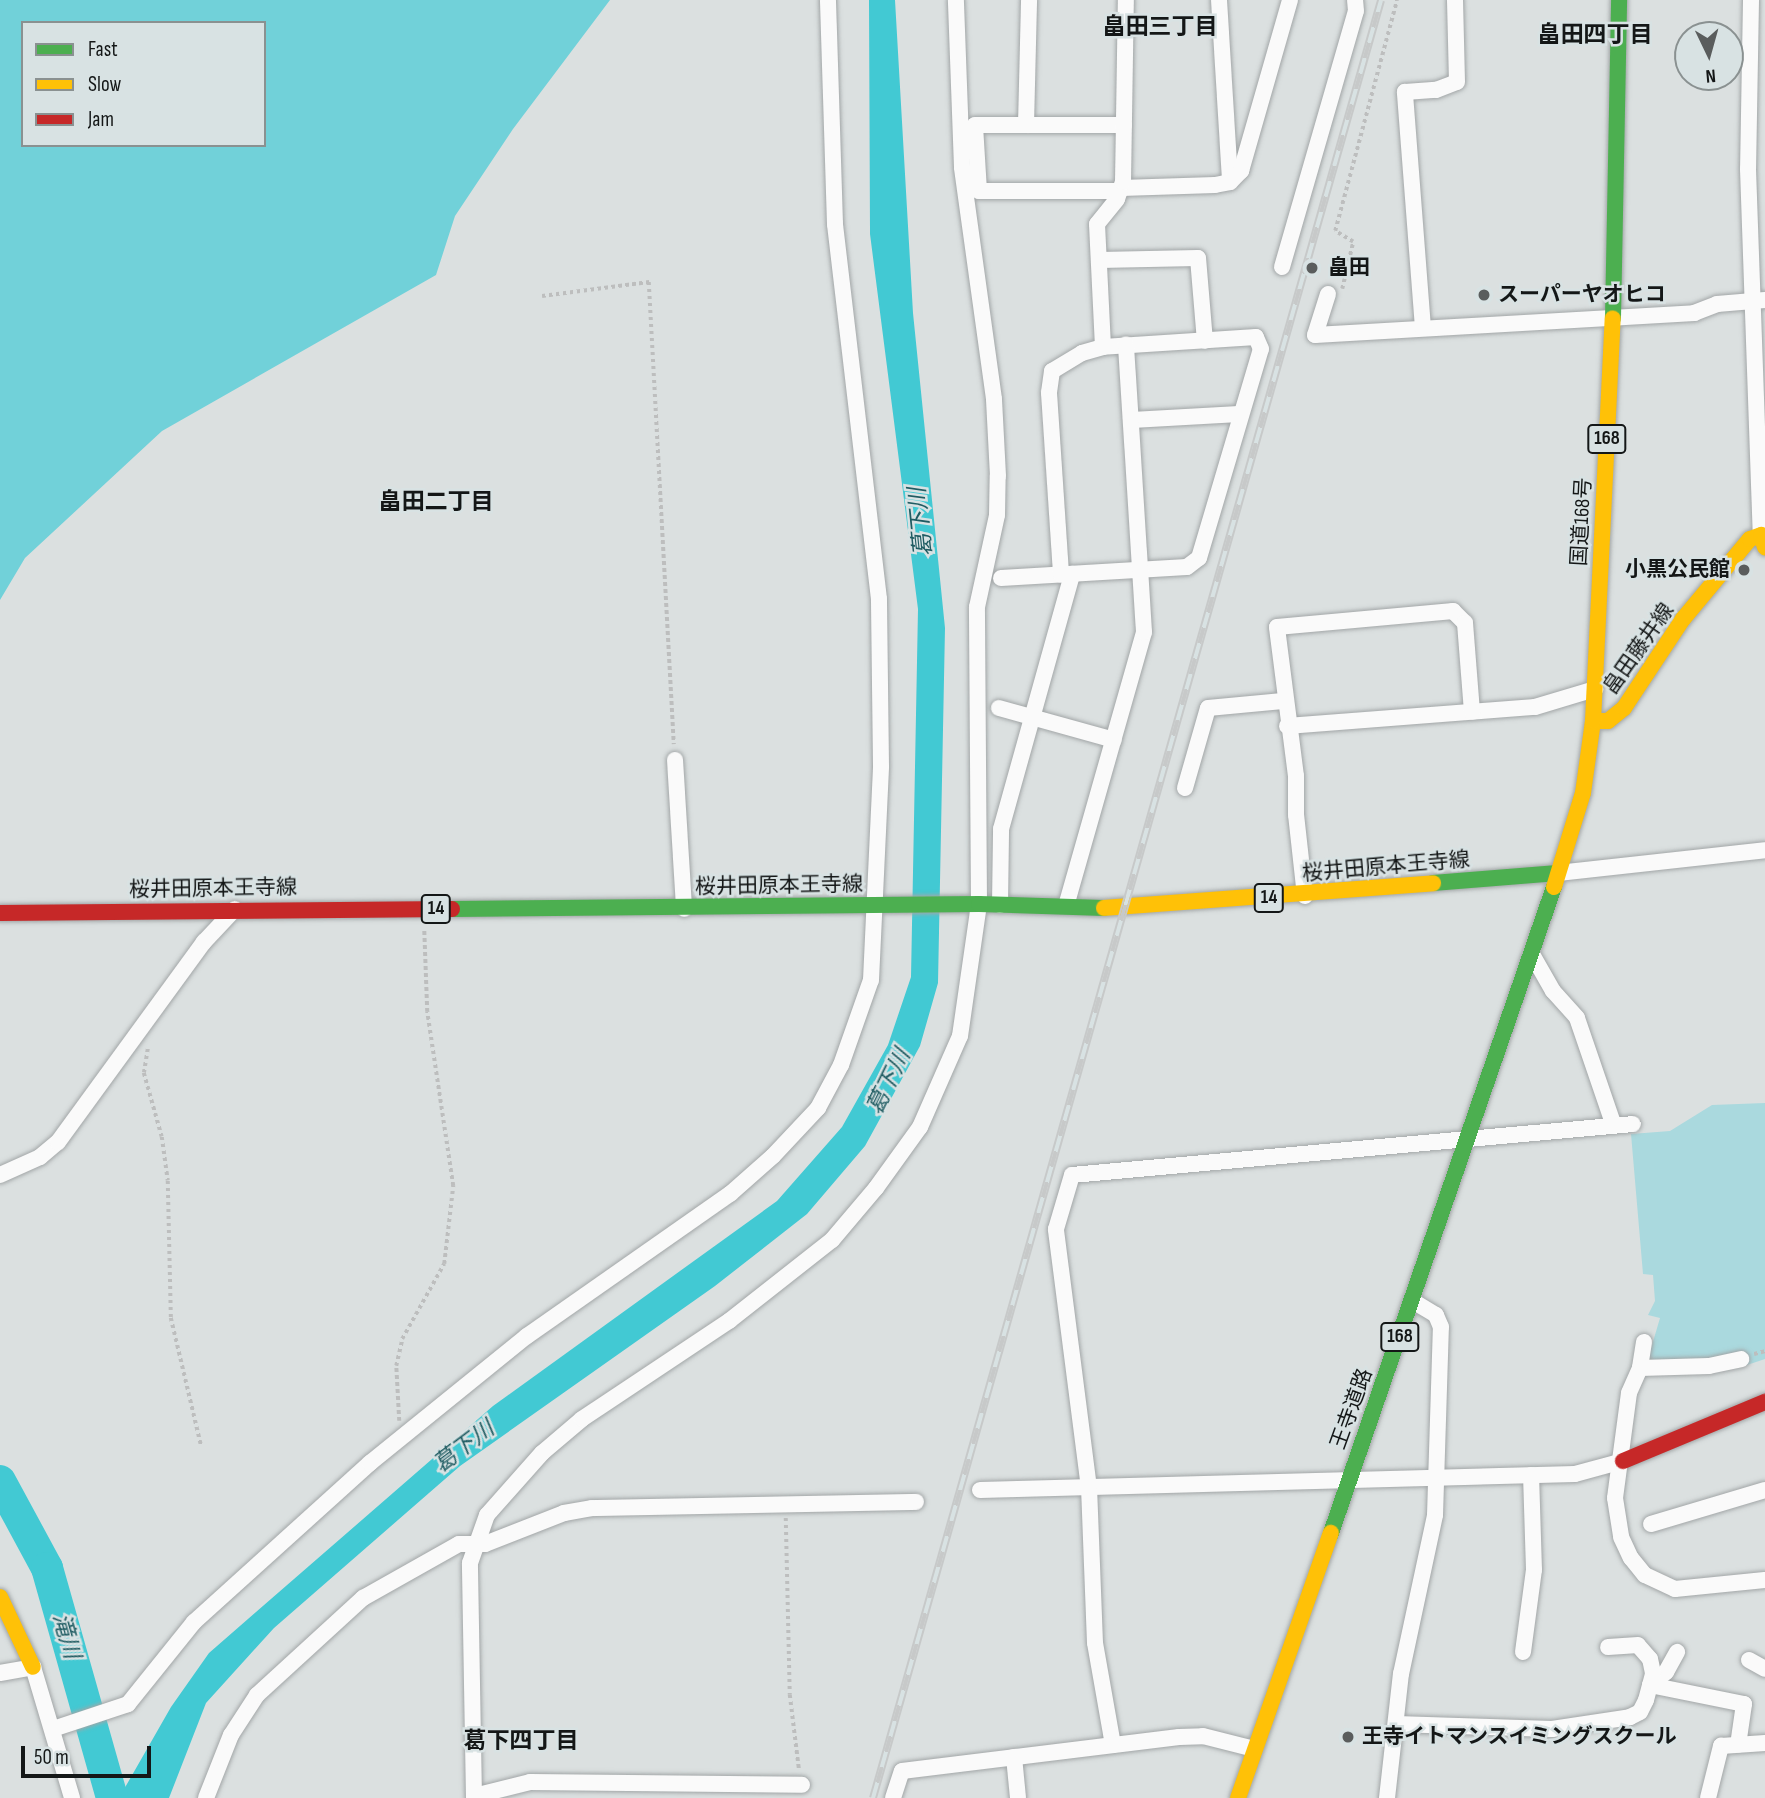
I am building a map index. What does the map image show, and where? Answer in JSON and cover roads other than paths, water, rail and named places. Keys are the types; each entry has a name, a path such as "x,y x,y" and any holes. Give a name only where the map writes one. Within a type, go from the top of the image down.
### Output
{"main road":[{"name":"国道168号","path":"1558,873 1583,793 1593,721 1613,317 1619,0"},
{"name":"畠田藤井線","path":"1593,721 1617,717 1683,619 1750,540 1763,541"},
{"name":"桜井田原本王寺線","path":"0,913 235,909 684,909 979,904 1126,909 1558,873"},
{"name":"王寺道路","path":"1237,1798 1533,956 1558,873"},
{"path":"1623,1461 1765,1402"},
{"path":"0,1597 33,1667"}],"street":[{"path":"53,1729 112,1712 136,1696 194,1622 232,1585 400,1437 527,1336 730,1194 818,1108 859,1023 871,980 871,906 881,766 879,587 835,223 828,0"},
{"path":"802,1785 530,1782 474,1797 469,1584 473,1544 487,1515 542,1453 582,1419 779,1284 832,1240 876,1188 920,1127 960,1037 979,904 976,607 997,515 998,434 961,167 956,0"},
{"path":"1026,125 1029,0"},
{"path":"1103,347 1097,224 1121,190 1126,0"},
{"path":"1219,0 1230,182"},
{"path":"1124,125 975,125 979,191 1121,190 1230,182 1241,171 1290,0"},
{"path":"1282,267 1356,11 1355,0"},
{"path":"1423,328 1405,92 1436,90 1457,82 1455,0"},
{"path":"1751,0 1757,54 1748,169 1759,300 1763,541"},
{"path":"1099,260 1198,258 1205,341"},
{"path":"1334,296 1315,335 1694,313 1717,304 1759,300"},
{"path":"1000,905 1001,829 1032,717 1066,574 1050,381 1060,363 1103,347 1256,337 1261,349 1199,558 1187,567 1140,570 1066,574 1001,578"},
{"path":"1066,906 1144,632 1126,345"},
{"path":"1131,420 1240,414"},
{"path":"1305,896 1296,816 1296,776 1283,701 1277,627 1453,611 1465,623 1472,712"},
{"path":"1287,726 1535,707 1595,689"},
{"path":"1185,788 1209,708 1283,701"},
{"path":"999,708 1114,740"},
{"path":"675,760 684,909"},
{"path":"1558,873 1765,850"},
{"path":"0,1175 40,1157 58,1142 205,942 235,909"},
{"path":"1533,956 1553,991 1577,1017 1614,1126"},
{"path":"1113,1745 1095,1643 1088,1488 1056,1229 1072,1175 1633,1124"},
{"path":"1387,1798 1401,1674 1431,1549 1435,1478 1441,1327 1436,1315 1413,1301"},
{"path":"1644,1342 1640,1368 1629,1393 1616,1518 1631,1558 1645,1576 1675,1589 1765,1580"},
{"path":"1640,1368 1709,1366 1741,1359"},
{"path":"980,1490 1531,1475 1594,1471 1623,1461"},
{"path":"1523,1652 1534,1570 1531,1475"},
{"path":"1651,1524 1765,1490"},
{"path":"206,1798 231,1735 251,1705 305,1648 363,1598 431,1557 473,1544 502,1539 564,1513 592,1508 916,1502"},
{"path":"1396,1724 1552,1729 1617,1721 1640,1712 1653,1673 1645,1649 1639,1645 1608,1647"},
{"path":"1650,1685 1666,1672 1676,1652"},
{"path":"1749,1660 1765,1669"},
{"path":"0,1673 33,1667 72,1798"},
{"path":"1650,1685 1744,1704 1738,1745"},
{"path":"893,1798 902,1770 1203,1737 1254,1749"},
{"path":"1709,1798 1721,1746 1765,1743"},
{"path":"1014,1757 1018,1798"}],"water":[{"name":"葛下川","path":"869,0 895,0 913,313 945,628 938,983 920,1046 865,1146 807,1214 715,1286 460,1466 274,1628 206,1703 169,1798 119,1798 171,1707 209,1653 493,1406 777,1201 842,1127 888,1045 911,977 918,609 870,234"}],"waterway":[{"name":"滝川","path":"0,1481 47,1568 112,1798"}],"railway":[{"path":"873,1798 1381,0"}],"place":[{"name":"畠田","path":"1312,268"},
{"name":"スーパーヤオヒコ","path":"1484,295"},
{"name":"小黒公民館","path":"1744,570"},
{"name":"王寺イトマンスイミングスクール","path":"1348,1737"}],"district":[{"name":"畠田三丁目","path":"1160,27"},
{"name":"畠田四丁目","path":"1595,35"},
{"name":"畠田二丁目","path":"436,502"},
{"name":"葛下四丁目","path":"521,1741"}]}
